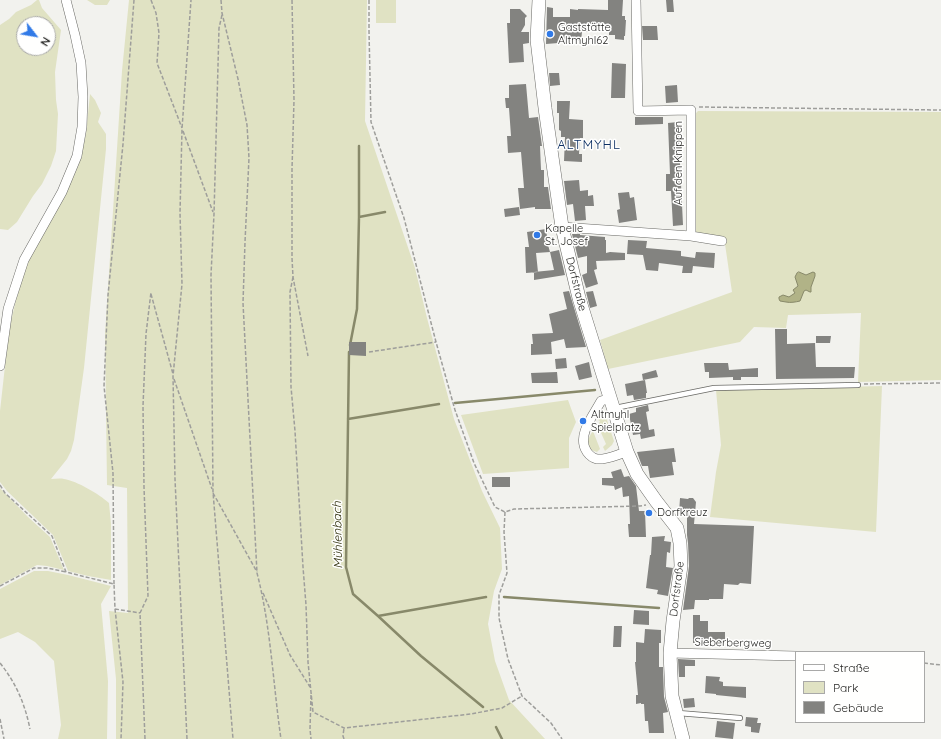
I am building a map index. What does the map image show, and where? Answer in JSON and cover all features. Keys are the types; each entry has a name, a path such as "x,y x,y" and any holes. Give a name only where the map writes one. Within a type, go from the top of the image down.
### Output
{"main road":[{"name":"Dorfstraße","path":"538,0 538,40 545,108 562,227 579,298 627,452 637,474 677,528 680,543 681,566 670,654 672,696 683,739"}],"street":[{"path":"0,366 4,308 24,260 62,192 77,156 82,127 83,97 81,63 66,0"},
{"name":"Auf den Knippen","path":"636,0 638,111 691,110 691,236"},
{"path":"562,227 691,236 722,241"},
{"path":"612,403 601,401 585,430 583,439 584,448 590,457 596,459 627,452"},
{"name":"Sieberbergweg","path":"670,654 795,656"}],"lane":[{"path":"612,403 714,388 858,385"},
{"path":"677,713 740,718"}],"path":[{"path":"121,739 123,682 115,609 113,473 104,386 108,295 123,144 134,0"},
{"path":"151,0 156,14 159,33 157,63 214,214"},
{"path":"186,739 176,495 173,376 182,284 180,213 182,129 191,0"},
{"path":"221,0 222,13 238,79 247,126 249,158 243,303 257,573 262,591 271,653 281,739"},
{"path":"292,0 294,100 292,258 293,277 308,356"},
{"path":"369,0 371,122 404,218 455,410 474,463 495,507 505,512 514,509 640,506 652,504 656,501"},
{"path":"222,13 219,28 211,275 213,492 233,739"},
{"path":"691,110 694,107 941,110"},
{"path":"293,277 290,292 291,387 306,605 308,662 313,712 344,728 471,714 502,708 522,696"},
{"path":"145,739 140,613 148,596 143,406 146,334 151,292 173,376 213,492 257,573"},
{"path":"369,352 436,342"},
{"path":"858,385 941,383"},
{"path":"0,484 5,493 52,536 66,572"},
{"path":"505,512 504,532 507,573 499,595 499,618 508,659 522,696 551,723 562,739"},
{"path":"0,586 34,568 47,568 114,584"},
{"path":"262,591 290,655 311,688 311,739"},
{"path":"115,609 140,613"},
{"path":"925,663 941,664"},
{"path":"0,664 9,675 17,690 28,718 30,729"},
{"path":"0,719 4,739"},
{"path":"344,728 344,739"}],"green space":[{"path":"39,0 42,8 49,16 16,16 16,56 56,56 56,24 61,30 55,72 58,114 56,151 51,166 42,184 17,222 8,230 0,229 0,25 16,12"},
{"path":"87,0 110,0 107,5 95,5"},
{"path":"129,0 367,0 365,121 415,268 454,419 482,491 500,528 502,569 494,591 488,624 495,661 509,700 545,739 116,739 116,679 109,611 128,613 127,488 107,485 105,335 122,71"},
{"path":"376,0 396,0 396,23 376,23"},
{"path":"90,94 95,100 101,113 98,122 106,134 106,149 84,368 74,440 71,451 67,459 51,479 62,479 75,482 94,492 109,503 111,524 111,580 68,571 53,535 7,491 0,482 0,411 9,330 24,273 32,253 71,182 79,164 86,134"},
{"path":"698,111 941,112 941,380 858,382 861,313 788,315 786,328 754,327 740,342 608,369 600,340 732,292 725,244 696,234 695,114"},
{"path":"882,386 876,532 710,517 721,445 716,390"},
{"path":"568,400 576,422 569,438 569,468 483,474 461,415"},
{"path":"603,412 614,441 605,451 603,447 606,444 598,426 600,421 598,420"},
{"path":"593,431 600,449 597,452 590,449 588,446 589,437"},
{"path":"0,488 50,537 64,570 37,565 0,585"},
{"path":"34,571 48,571 111,586 101,604 108,681 107,739 58,739 61,725 54,661 35,642 18,632 0,639 0,589"}],"shaded area":[{"path":"799,272 806,275 813,272 815,273 811,292 806,290 804,291 800,301 780,301 779,297 783,295 789,297 795,293 793,290 798,286 795,277"}],"building":[{"path":"608,0 623,0 622,16 625,16 626,20 624,40 615,39 615,35 609,35 609,28 591,26 591,32 582,32 581,41 546,44 547,7 553,8 553,17 570,17 570,9 608,10"},
{"path":"666,0 673,0 674,12 667,12"},
{"path":"510,9 520,9 527,16 525,18 525,25 521,32 529,32 529,43 523,44 524,62 509,63 507,23 510,23"},
{"path":"642,26 657,26 658,40 643,40"},
{"path":"612,63 626,64 625,98 611,98"},
{"path":"549,73 559,73 560,85 550,86"},
{"path":"526,84 529,118 538,117 542,146 540,146 541,170 544,170 544,187 548,187 551,209 535,209 535,207 520,209 518,188 524,188 521,152 508,153 507,136 511,136 509,108 506,108 505,98 509,98 509,85"},
{"path":"677,85 678,102 666,103 665,86"},
{"path":"557,101 570,101 569,119 583,120 583,138 580,138 579,154 582,154 582,162 564,161 565,137 561,137 561,131 559,130"},
{"path":"635,117 663,117 663,124 635,125"},
{"path":"678,122 683,225 673,226 671,191 666,191 666,174 670,174 668,123"},
{"path":"579,180 580,191 588,190 588,196 593,195 594,206 585,206 586,220 575,221 573,204 567,205 564,181"},
{"path":"629,192 630,198 634,197 637,220 619,223 617,210 620,209 618,193"},
{"path":"519,207 520,215 505,217 504,209"},
{"path":"546,229 550,252 536,253 538,272 526,273 525,247 529,247 527,232"},
{"path":"572,234 605,237 606,253 625,253 625,260 596,261 597,269 594,270 598,284 586,288 582,275 587,273 587,256 578,258"},
{"path":"628,240 647,241 646,248 681,251 681,256 695,258 696,252 715,253 714,268 693,266 692,273 682,273 683,266 659,263 658,271 646,270 643,255 627,254"},
{"path":"559,250 565,275 534,280 534,272 554,270 550,252"},
{"path":"569,291 586,347 566,348 564,339 551,342 552,354 531,355 531,344 533,344 532,334 553,333 549,314 567,309 563,292"},
{"path":"593,291 597,306 590,308 586,292"},
{"path":"775,329 787,329 787,344 815,343 816,367 855,367 854,378 776,379"},
{"path":"816,336 831,336 830,343 816,343"},
{"path":"349,342 366,342 366,356 349,355"},
{"path":"566,358 567,368 556,369 555,359"},
{"path":"589,362 592,377 579,380 575,366"},
{"path":"704,363 728,363 729,370 758,368 758,377 741,377 741,380 733,380 733,377 709,378 709,372 705,372"},
{"path":"656,370 658,377 643,380 642,374"},
{"path":"557,372 558,383 532,383 531,373"},
{"path":"645,380 647,393 646,398 634,400 633,395 627,396 625,384"},
{"path":"648,405 649,411 646,412 649,430 654,429 655,436 641,439 640,434 633,435 629,414 636,412 636,408"},
{"path":"674,448 676,462 672,462 674,475 650,478 648,466 642,466 637,452"},
{"path":"621,469 624,477 629,476 636,486 639,511 645,511 646,537 629,537 629,496 623,497 622,487 615,490 614,486 602,485 602,478 613,478 611,472"},
{"path":"492,477 510,477 510,487 492,487"},
{"path":"680,498 693,498 696,502 694,524 754,526 751,584 724,584 723,599 695,600 694,609 683,610 689,566 687,515 679,514"},
{"path":"665,536 664,541 671,542 670,553 667,552 666,567 673,568 668,596 657,594 658,590 646,588 652,537"},
{"path":"634,610 649,611 649,625 633,624"},
{"path":"693,615 700,615 700,621 708,621 708,632 725,632 725,641 693,643"},
{"path":"614,626 622,626 621,647 613,647"},
{"path":"645,629 661,630 661,643 659,643 659,667 663,667 664,697 668,712 663,713 664,733 649,733 648,721 645,721 644,704 636,704 636,695 638,695 635,662 636,642 644,643"},
{"path":"678,659 695,660 695,666 685,666 685,677 679,677"},
{"path":"706,676 720,677 719,681 723,682 723,686 746,687 746,698 705,693"},
{"path":"694,698 695,707 684,708 683,699"},
{"path":"746,717 758,718 757,723 761,723 759,733 751,732 751,727 745,726"},
{"path":"717,721 735,723 733,739 715,737"}],"waterway":[{"path":"359,146 359,217"},
{"path":"350,345 357,309 359,217 385,212"},
{"name":"Mühlenbach","path":"349,352 346,567 353,594 421,656 483,707"},
{"path":"455,403 595,390"},
{"path":"348,419 439,404"},
{"path":"378,616 486,597"},
{"path":"504,597 659,608"},
{"name":"Mühlenbach","path":"496,727 502,739"}],"place":[{"name":"Gaststätte Altmyhl62","path":"550,34"},
{"name":"Kapelle St. Josef","path":"537,235"},
{"name":"Altmyhl Spielplatz","path":"583,421"},
{"name":"Dorfkreuz","path":"649,513"}],"district":[{"name":"ALTMYHL","path":"589,145"}]}
